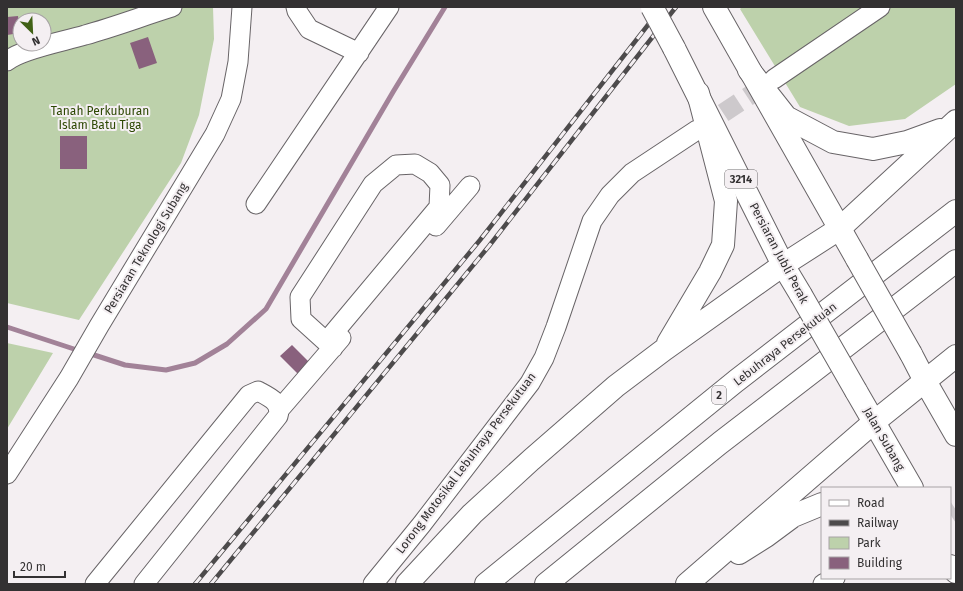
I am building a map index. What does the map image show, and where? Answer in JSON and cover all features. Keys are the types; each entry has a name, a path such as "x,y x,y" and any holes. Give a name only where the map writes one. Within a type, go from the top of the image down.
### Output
{"main road":[{"name":"Persiaran Jubli Perak","path":"652,7 698,93 784,265 856,391"},
{"path":"715,9 956,435"},
{"path":"749,70 786,117 833,142 872,149 907,142 952,124"},
{"path":"665,349 710,272 723,245 726,201 698,93"},
{"path":"408,584 472,514 616,386 665,349 784,265 839,229 952,124"},
{"name":"Lebuhraya Persekutuan","path":"486,584 736,381 956,211"},
{"path":"546,584 720,443 956,260"},
{"path":"687,584 874,422 956,356"},
{"name":"Jalan Subang","path":"856,391 911,487"},
{"path":"691,584 766,536 793,516 821,504"},
{"path":"951,557 956,566"}],"street":[{"path":"7,61 26,51 86,35 172,7"},
{"name":"Persiaran Teknologi Subang","path":"7,474 69,378 215,134 231,99 238,62 242,7"},
{"path":"296,7 296,11 309,29 358,52"},
{"path":"256,204 389,7"},
{"path":"774,79 877,9"},
{"name":"Lorong Motosikal Lebuhraya Persekutuan","path":"373,584 422,524 530,383 544,358 592,221 601,208 610,196 632,173 698,130"},
{"path":"279,410 439,207 440,185 430,173 415,164 396,165 373,184 300,297 301,319 329,345"},
{"path":"329,345 470,186"},
{"path":"95,584 249,395 258,391 278,405 278,416 144,584"},
{"path":"823,584 833,579"}],"green space":[{"name":"Tanah Perkuburan Islam Batu Tiga","path":"7,7 213,7 214,39 199,115 181,163 79,320 7,303"},
{"path":"742,7 956,7 956,84 905,119 849,126 800,107 740,9"},
{"path":"7,343 53,353 7,429"}],"building":[{"path":"7,17 12,17 12,34 7,35"},
{"path":"148,37 157,63 139,69 130,43"},
{"path":"60,136 87,136 87,169 60,169"},
{"path":"292,345 310,363 298,374 280,356"}],"waterway":[{"path":"88,353 125,365 166,370 195,363 227,344 266,309 393,92 445,7"},
{"path":"7,327 80,351"}],"tunnel":[{"path":"699,129 773,80"},
{"path":"951,513 956,510"}],"railway":[{"path":"195,584 480,240 662,7"},
{"path":"211,584 489,246 676,7"}]}
